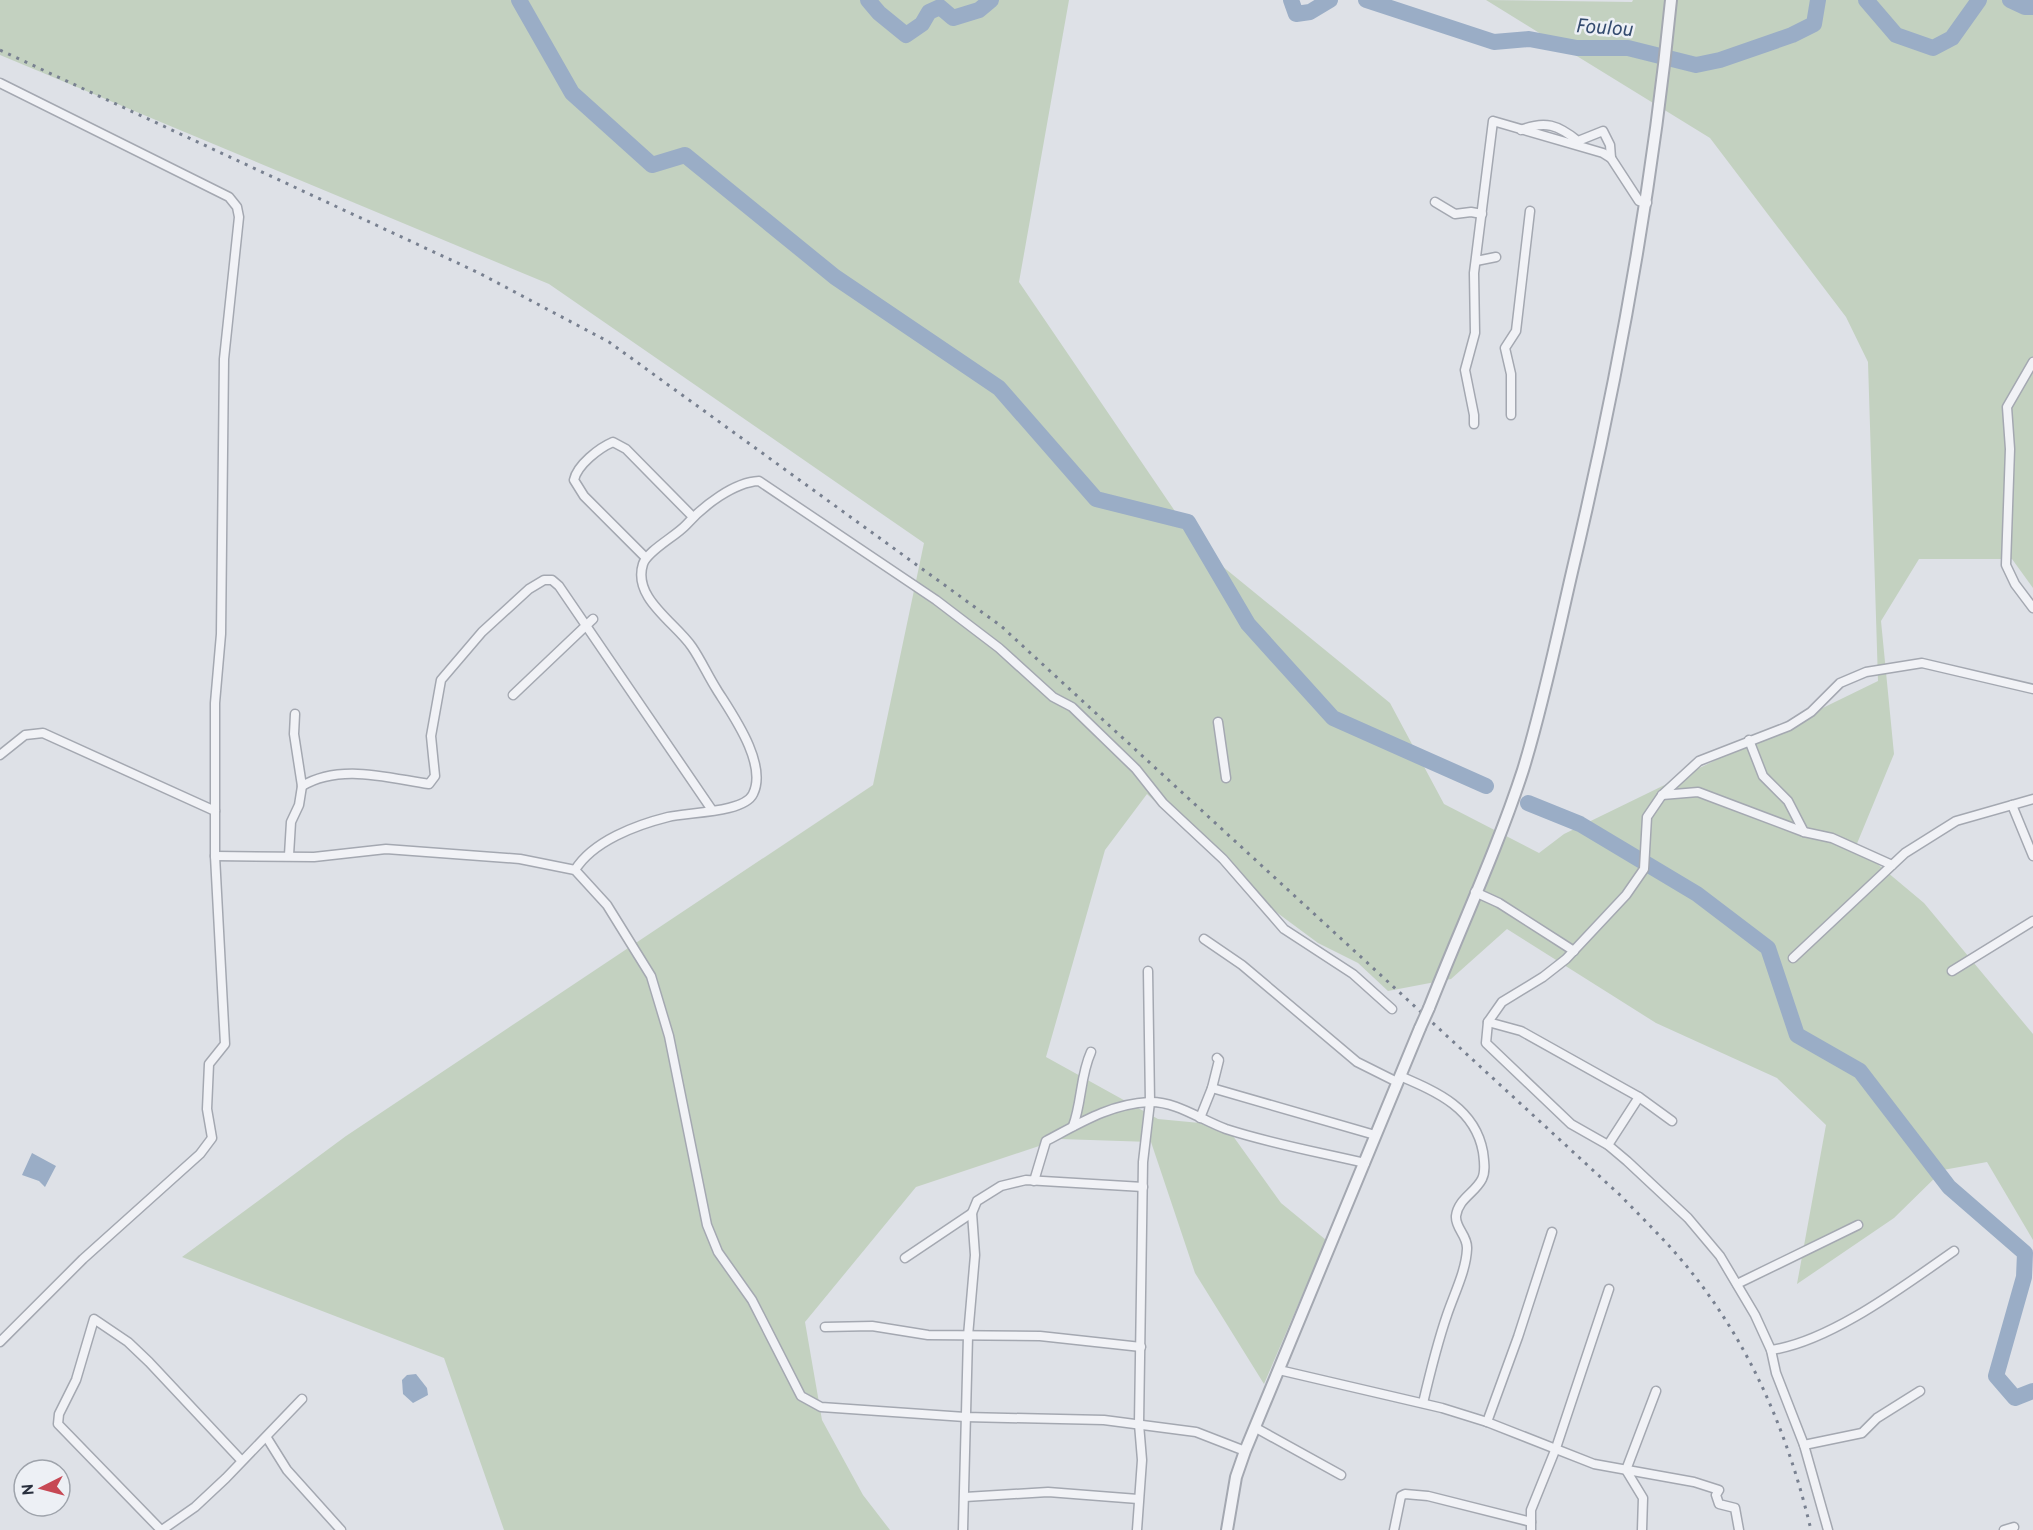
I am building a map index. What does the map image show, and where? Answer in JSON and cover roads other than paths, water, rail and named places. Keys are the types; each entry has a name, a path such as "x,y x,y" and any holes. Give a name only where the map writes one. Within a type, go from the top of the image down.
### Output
{"street":[{"path":"1227,1530 1236,1477 1245,1450 1429,1008 1509,810 1524,766 1593,484 1647,203 1662,94 1671,0"},
{"path":"0,83 229,197 237,207 239,217 224,359 221,634 216,703 214,811 225,1044 209,1064 207,1109 212,1138 182,1171 48,1291 1,1339"},
{"path":"1474,424 1465,370 1475,333 1476,261 1493,121 1611,158"},
{"path":"1521,130 1534,125 1551,123 1563,128 1578,141 1603,131 1610,144 1611,158 1640,201 1647,203"},
{"path":"1435,202 1455,214 1471,212 1482,214"},
{"path":"1511,416 1511,374 1505,348 1516,331 1530,212"},
{"path":"1476,261 1496,256"},
{"path":"2033,362 2007,407 2010,448 2006,565 2015,584 2033,608"},
{"path":"646,558 584,496 574,480 576,472 603,446 613,442 626,449 693,517"},
{"path":"575,870 590,850 641,826 669,817 735,807 751,799 755,791 755,768 735,716 691,644 667,619 642,583 641,574 646,558 681,530 693,517 746,482 759,482 936,600 999,648 1053,697 1072,707 1136,769 1163,803 1222,859 1249,888 1268,914 1284,929 1353,974 1392,1009"},
{"path":"302,786 329,775 385,775 429,784 435,776 431,736 441,680 482,632 529,589 544,580 552,580 559,586 653,721 712,810"},
{"path":"513,695 592,619"},
{"path":"1828,1530 1804,1445 1776,1373 1771,1350 1720,1256 1688,1218 1608,1145 1571,1124 1486,1043 1488,1022 1508,996 1543,977 1574,951 1626,895 1644,869 1645,825 1662,795 1699,761 1790,726 1811,712 1840,683 1866,672 1922,663 2033,689"},
{"path":"289,855 291,822 299,805 302,786 294,734 295,714"},
{"path":"1218,722 1226,778"},
{"path":"0,755 25,735 43,733 214,811"},
{"path":"1749,740 1763,776 1788,801 1804,832"},
{"path":"1662,795 1698,792 1804,832 1832,838 1892,865"},
{"path":"1793,958 1905,853 1956,821 2033,799"},
{"path":"2012,805 2033,856"},
{"path":"215,856 314,857 386,849 417,853 432,850 520,859 575,870 607,905 651,976 669,1036 707,1225 718,1252 752,1300 801,1395 821,1407 965,1417 1069,1418 1139,1424 1196,1432 1245,1450"},
{"path":"1475,892 1499,903 1574,951"},
{"path":"1952,971 2033,921"},
{"path":"1204,939 1242,965 1357,1062 1439,1093 1464,1113 1477,1133 1485,1162 1483,1178 1460,1203 1456,1213 1456,1221 1466,1238 1466,1260 1435,1351 1423,1403"},
{"path":"1137,1530 1142,1460 1139,1424 1143,1161 1150,1102 1148,971"},
{"path":"1488,1022 1521,1031 1639,1097 1672,1121"},
{"path":"1073,1126 1079,1110 1084,1066 1091,1052"},
{"path":"1200,1118 1212,1088 1219,1060 1217,1058"},
{"path":"1212,1088 1375,1135"},
{"path":"1608,1145 1639,1097"},
{"path":"1034,1181 1046,1140 1100,1112 1150,1102 1169,1104 1200,1118 1295,1149 1365,1163"},
{"path":"963,1530 968,1336 975,1255 972,1213 976,1201 1001,1186 1026,1180 1143,1187"},
{"path":"905,1258 972,1213"},
{"path":"1737,1284 1858,1225"},
{"path":"1487,1422 1518,1337 1552,1232"},
{"path":"1771,1350 1786,1348 1838,1324 1898,1290 1954,1251"},
{"path":"1394,1530 1401,1496 1405,1494 1428,1496 1531,1526 1531,1510 1556,1448 1609,1289"},
{"path":"241,1460 149,1362 128,1342 94,1319 76,1380 59,1414 58,1424 161,1530 195,1507 226,1478 241,1460 267,1438 302,1399"},
{"path":"825,1327 872,1326 928,1335 1040,1336 1141,1347"},
{"path":"1279,1370 1423,1403 1487,1422 1594,1464 1694,1482 1719,1490 1716,1495 1719,1504 1735,1508 1738,1530"},
{"path":"1626,1470 1656,1391"},
{"path":"1804,1445 1862,1433 1877,1418 1920,1392"},
{"path":"1256,1428 1341,1475"},
{"path":"267,1438 287,1470 341,1530"},
{"path":"1626,1470 1643,1498 1642,1530"},
{"path":"965,1497 1048,1492 1138,1499"},
{"path":"2004,1530 2014,1527"}],"water":[{"path":"32,1153 56,1166 45,1187 39,1181 22,1175"},
{"path":"416,1374 427,1388 428,1395 413,1403 403,1394 402,1380 407,1375"}],"waterway":[{"path":"519,0 572,93 652,165 685,155 835,277 999,388 1096,499 1188,522 1248,624 1333,718 1486,786"},
{"name":"Foulou","path":"868,0 879,13 906,35 922,24 929,12 940,7 953,18 979,10 991,0"},
{"name":"Foulou","path":"1291,0 1296,14 1310,12 1330,0"},
{"name":"Foulou","path":"1366,0 1494,42 1529,39 1577,48 1628,48 1696,65 1720,60 1792,35 1814,24 1818,0"},
{"name":"Foulou","path":"1866,0 1896,35 1933,48 1952,38 1979,0"},
{"name":"Foulou","path":"2010,0 2025,7 2033,7"},
{"path":"1528,803 1580,824 1697,894 1768,948 1797,1035 1860,1071 1949,1187 2025,1253 2024,1277 1996,1376 2015,1398 2033,1391"}],"railway":[{"path":"0,50 479,273 609,342 1001,626 1621,1196 1671,1248 1725,1318 1761,1385 1790,1456 1811,1530"}]}
